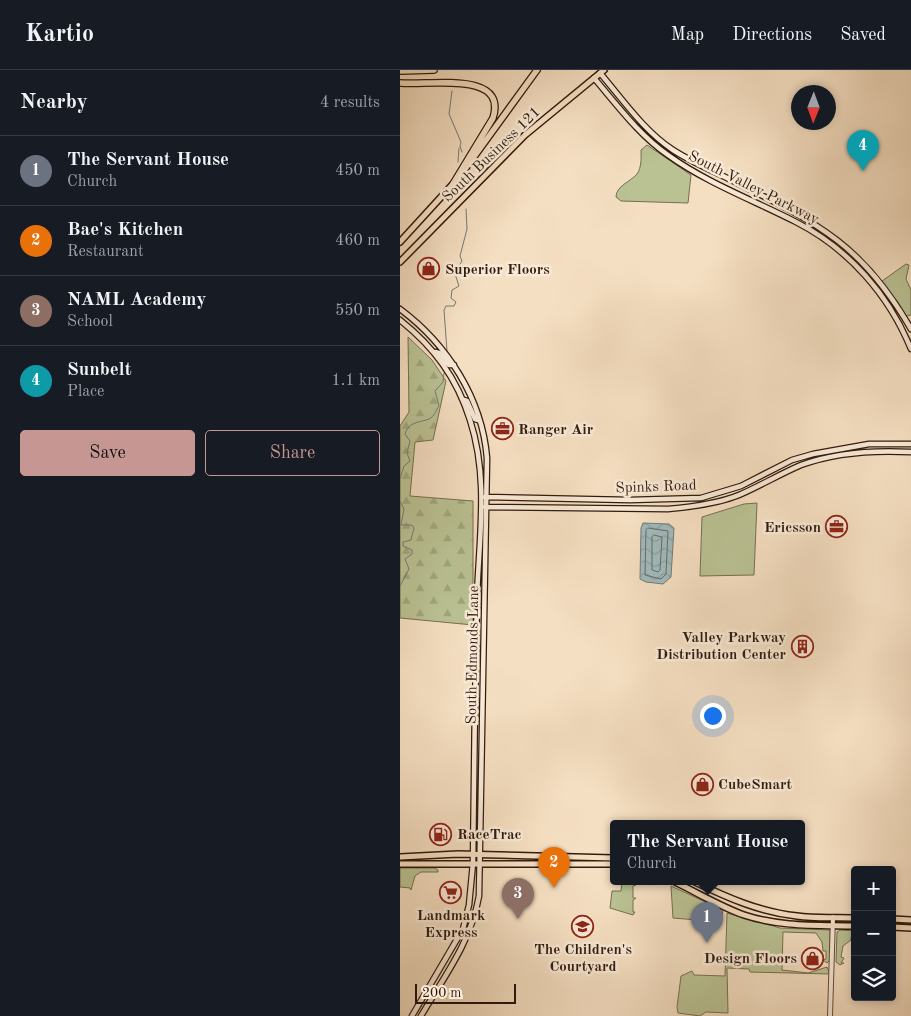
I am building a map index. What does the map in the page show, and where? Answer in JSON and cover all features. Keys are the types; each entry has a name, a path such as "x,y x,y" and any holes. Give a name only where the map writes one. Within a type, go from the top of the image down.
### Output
{"highway":[{"path":"400,72 434,70"},
{"path":"454,184 537,70"},
{"path":"400,83 474,83 486,88 493,98 495,112 493,118 454,184"}],"main road":[{"name":"South Business 121","path":"400,262 525,135 602,72"},
{"name":"South Valley Parkway","path":"602,72 647,128 673,150 801,215 846,246 882,284 911,329"},
{"name":"South Valley Parkway","path":"594,78 652,144 697,174 797,222 819,235 841,252 867,277 887,303 911,349"},
{"path":"697,174 702,165"},
{"name":"South Business 121","path":"400,242 454,184"},
{"path":"841,252 846,246"},
{"name":"South Edmonds Lane","path":"400,309 432,338 454,365 473,401 486,448 488,497 481,863 477,907 469,932 455,962 421,1016"},
{"name":"South Edmonds Lane","path":"400,320 435,352 464,400 479,456 481,497 476,634 473,855 469,905 462,929 412,1016"},
{"path":"435,352 439,353 449,365 454,365"},
{"path":"464,400 467,401 475,419 479,420"},
{"name":"Spinks Road","path":"481,497 656,500 701,498 741,486 792,460 830,449 869,444 911,444"},
{"name":"Spinks Road","path":"481,507 668,509 737,496 802,465 844,454 911,452"},
{"path":"765,474 768,481"},
{"path":"701,498 702,504"},
{"path":"476,634 484,636"},
{"path":"400,857 481,854 610,858"},
{"path":"400,864 610,864"},
{"path":"681,885 743,915 797,924 851,926"},
{"path":"701,885 733,900 767,911 799,917 851,918"},
{"path":"896,919 911,920"},
{"path":"896,927 911,928"},
{"path":"462,929 469,932"},
{"path":"432,984 438,988"}],"street":[{"path":"830,1016 833,917"}],"green space":[{"path":"647,145 691,175 688,203 621,201 616,197 618,190 639,171 641,150"},
{"path":"906,264 909,265 906,279 911,290 911,315 906,316 882,281"},
{"path":"408,337 432,360 446,381 433,440 415,442 410,496 473,501 473,625 400,618 400,426 409,412"},
{"path":"757,503 754,575 700,576 702,517 744,504"},
{"path":"400,868 435,868 438,872 421,872 415,876 411,890 410,888 400,887"},
{"path":"622,885 636,885 633,886 633,898 636,898 633,900 633,912 635,912 633,915 610,908 612,891 621,891"},
{"path":"671,886 723,910 721,922 673,918"},
{"path":"727,913 780,928 830,930 830,960 827,963 823,960 826,959 826,951 823,951 822,942 816,933 783,932 782,970 808,973 827,967 830,974 750,972 749,969 727,968 728,1013 706,1012 700,1016 678,1013 681,976 692,971 694,975 725,976"},
{"path":"840,930 851,931 851,940 843,946 841,957 844,958 841,963 844,963 840,965 836,962 837,932"}],"water":[{"path":"643,523 669,524 674,528 671,577 663,584 646,582 640,579 641,528"}],"waterway":[{"path":"452,91 449,114 461,142 462,152"},
{"path":"458,162 459,148"},
{"path":"447,351 444,310 446,306 454,306 456,302 451,298 452,290 459,286 456,277 457,269 462,261 460,256 467,229 466,209"},
{"path":"400,479 404,466 410,461 407,453 410,441 405,434 409,427 429,419 435,413 439,406 435,391 443,382 444,373"},
{"path":"400,501 404,509 401,525 412,525 414,528 411,540 403,542 403,546 412,550 412,554 405,559 409,569 400,586"}],"place":[{"name":"Sunbelt","path":"863,171"},
{"name":"Superior Floors","path":"429,269"},
{"name":"Ranger Air","path":"502,429"},
{"name":"Ericsson","path":"837,527"},
{"name":"Valley Parkway Distribution Center","path":"802,646"},
{"name":"CubeSmart","path":"702,784"},
{"name":"RaceTrac","path":"441,834"},
{"name":"Bae's Kitchen","path":"554,888"},
{"name":"Landmark Express","path":"451,892"},
{"name":"NAML Academy","path":"518,919"},
{"name":"The Children's Courtyard","path":"583,926"},
{"name":"The Servant House","path":"707,943"},
{"name":"Design Floors","path":"813,958"}]}
